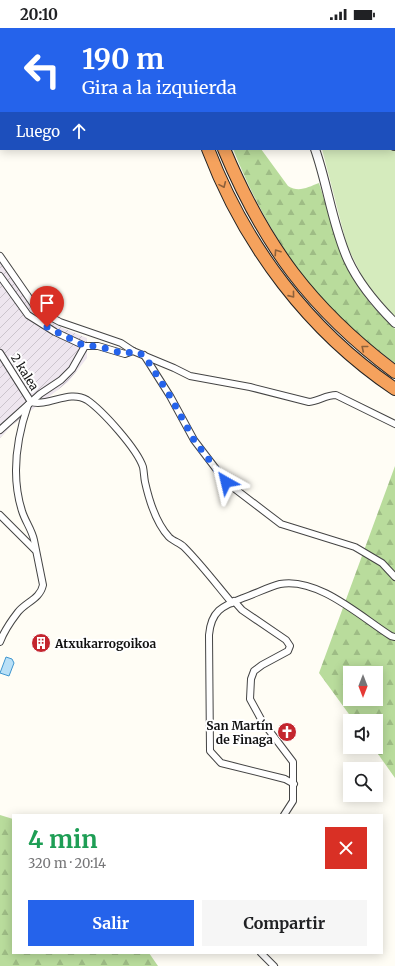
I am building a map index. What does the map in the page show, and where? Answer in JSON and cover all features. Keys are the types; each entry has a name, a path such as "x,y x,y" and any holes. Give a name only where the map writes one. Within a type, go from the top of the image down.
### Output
{"highway":[{"path":"208,150 226,191 243,225 276,275 332,339 395,389"},
{"path":"224,150 237,182 256,219 294,275 341,328 395,372"}],"street":[{"path":"315,150 338,235 348,261 370,296 395,323"},
{"path":"0,256 26,294 44,313 60,322 121,343 133,351 190,376 250,387 301,401 315,402 328,395 336,395 395,424"},
{"path":"0,276 28,315 55,332 85,346 98,346 125,354 133,351"},
{"path":"0,430 40,394 61,380 72,369 85,346"},
{"name":"2 kalea","path":"0,353 29,404"},
{"path":"144,355 170,396 194,440 226,482 281,524 355,547 382,562 395,577"},
{"path":"29,404 38,404 69,397 77,397 86,400 112,424 136,452 143,468 144,481 152,509 170,538 184,548 233,602 242,610 286,640 290,646 288,651 254,671 251,679 250,699 262,722 293,762 293,801 285,814"},
{"path":"0,642 3,634 19,611 42,591 43,585 32,533 22,510 17,485 18,438 29,404"},
{"path":"0,515 35,550"},
{"path":"294,784 285,779 221,763 210,751 209,635 210,623 216,612 225,605 280,584 303,584 321,590 372,624 395,637"},
{"path":"261,954 274,966"}],"shaded area":[{"path":"0,261 30,306 58,326 87,338 87,358 68,382 11,426 0,438"}],"green space":[{"path":"233,150 262,150 288,186 296,189 304,189 319,183 336,236 359,287 376,309 395,329 395,363 362,338 339,317 302,275 288,255 263,213"},
{"path":"322,150 395,150 395,318 374,295 364,280 347,246"},
{"path":"395,466 395,778 378,754 383,754 383,714 349,714 343,706 383,706 383,666 343,666 343,706 319,673"},
{"path":"0,815 12,819 12,954 150,954 158,966 0,966"}],"water":[{"path":"6,657 12,659 14,663 9,676 0,673"}],"place":[{"name":"Atxukarrogoikoa","path":"41,643"},
{"name":"San Martín de Finaga","path":"287,732"}],"route":[{"path":"47,327 85,346 98,346 125,354 133,351 144,355 170,396 194,440 226,482"}]}
